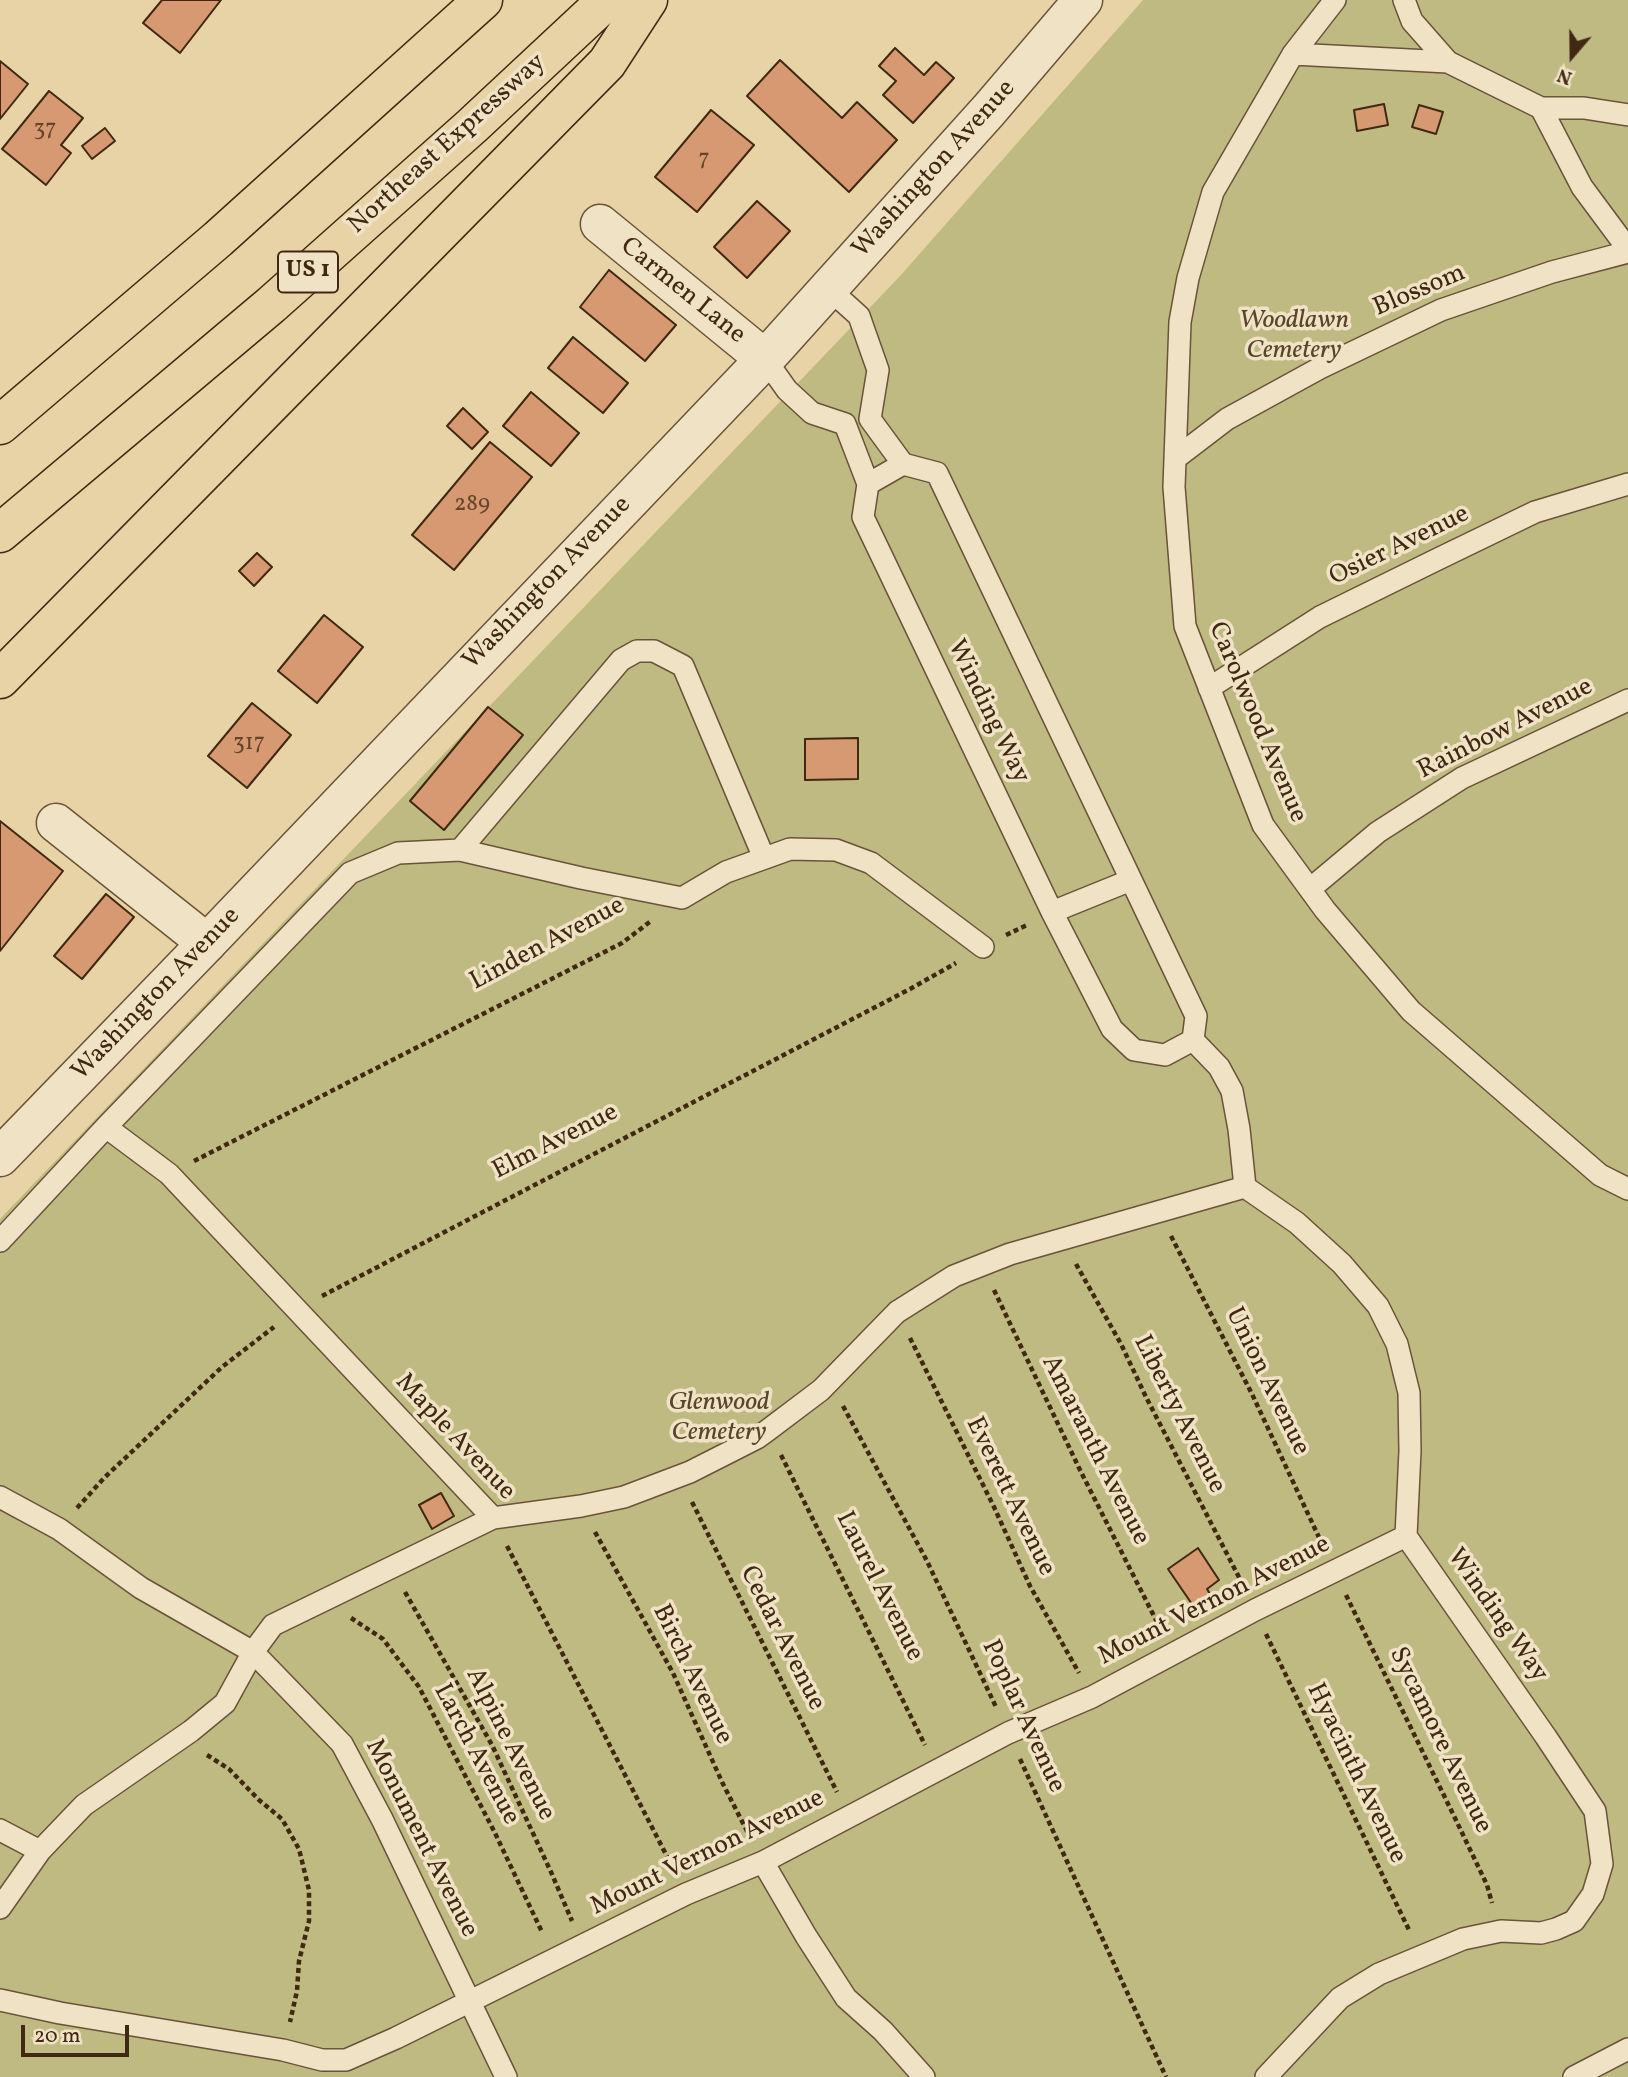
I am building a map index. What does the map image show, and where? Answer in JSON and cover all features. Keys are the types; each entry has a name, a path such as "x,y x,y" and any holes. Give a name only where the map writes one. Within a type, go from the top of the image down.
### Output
{"highway":[{"path":"0,425 248,213 483,0"},
{"name":"Northeast Expressway","path":"0,533 271,305 472,126 607,0"},
{"path":"0,679 607,63 648,0"}],"street":[{"name":"Washington Avenue","path":"0,1157 765,359 1083,0"},
{"name":"Carmen Lane","path":"600,225 765,359"},
{"path":"56,823 207,943"}],"lane":[{"name":"Carolwood Avenue","path":"1335,0 1293,54 1213,192 1188,278 1180,322 1174,487 1185,626 1263,825 1310,889 1411,1011 1600,1175 1628,1189"},
{"path":"1404,0 1412,20 1448,62 1541,108 1584,108 1628,115"},
{"path":"1293,54 1448,62"},
{"path":"1541,108 1582,187 1628,251"},
{"name":"Blossom","path":"1176,458 1227,419 1320,368 1441,310 1552,272 1628,251"},
{"path":"829,289 859,316 877,370 870,419 903,464 937,472 1196,1016 1193,1040 1219,1067 1232,1091 1245,1187 1297,1223 1342,1264 1378,1306 1397,1344 1409,1393 1410,1451 1406,1536"},
{"name":"Winding Way","path":"765,359 787,390 812,413 845,424 868,484 863,517 1052,912 1112,1029 1134,1050 1165,1055 1193,1040"},
{"path":"868,484 903,464"},
{"name":"Osier Avenue","path":"1209,688 1320,617 1438,559 1535,512 1628,484"},
{"path":"460,850 621,660 637,651 654,651 683,666 764,858"},
{"name":"Rainbow Avenue","path":"1310,889 1378,832 1462,778 1628,700"},
{"path":"0,1241 350,873 398,853 460,850 682,898 726,872 790,849 836,850 871,863 983,947"},
{"path":"1052,912 1131,880"},
{"name":"Maple Avenue","path":"106,1127 169,1174 493,1518"},
{"path":"0,1908 40,1851 84,1805 191,1731 225,1703 253,1652 273,1625 493,1518 624,1497 679,1476 757,1438 829,1380 897,1312 954,1276 1010,1254 1245,1187"},
{"name":"Monument Avenue","path":"0,1497 59,1529 141,1588 253,1652 342,1744 383,1819 506,2077"},
{"name":"Winding Way","path":"1266,2077 1340,1998 1379,1974 1463,1939 1501,1931 1541,1933 1574,1921 1593,1894 1602,1864 1595,1811 1406,1536"},
{"name":"Mount Vernon Avenue","path":"0,2000 60,2013 283,2050 322,2060 346,2060 396,2038 686,1894 763,1862 1008,1733 1092,1697 1255,1610 1406,1536"},
{"path":"0,1830 40,1851"},
{"path":"763,1862 846,1998 883,2031 924,2077"},
{"path":"1574,2077 1628,2049"}],"path":[{"name":"Linden Avenue","path":"169,1174 622,943 682,898"},
{"name":"Elm Avenue","path":"59,1529 105,1477 222,1367 296,1309 898,996 983,947 1052,912"},
{"name":"Union Avenue","path":"1158,1211 1252,1394 1335,1572"},
{"name":"Liberty Avenue","path":"1064,1240 1121,1344 1255,1610"},
{"name":"Amaranth Avenue","path":"981,1266 1172,1654"},
{"name":"Everett Avenue","path":"897,1312 994,1507 1030,1586 1092,1697"},
{"name":"Poplar Avenue","path":"829,1380 927,1561 1166,2077"},
{"name":"Laurel Avenue","path":"768,1430 937,1771"},
{"name":"Cedar Avenue","path":"679,1476 827,1774 851,1816"},
{"name":"Birch Avenue","path":"581,1506 673,1673 722,1782 763,1862"},
{"name":"Maple Avenue","path":"493,1518 686,1894"},
{"name":"Alpine Avenue","path":"390,1567 492,1745 551,1871 582,1946"},
{"name":"Sycamore Avenue","path":"1335,1572 1487,1885 1501,1931"},
{"name":"Larch Avenue","path":"323,1599 383,1640 419,1687 494,1831 554,1959"},
{"name":"Hyacinth Avenue","path":"1255,1610 1421,1955"},
{"path":"174,1741 193,1747 229,1769 282,1819 299,1849 309,1890 309,1921 283,2050"}],"green space":[{"name":"Glenwood Cemetery","path":"1143,0 1628,0 1628,2077 0,2077 0,1219 901,275"}],"building":[{"path":"162,0 221,0 180,53 143,23"},
{"path":"895,48 924,75 936,62 954,78 913,123 883,95 896,81 879,66"},
{"path":"780,60 842,118 857,102 897,140 849,192 747,96"},
{"path":"0,61 28,84 0,119"},
{"path":"49,91 83,118 61,145 71,153 46,185 2,149"},
{"path":"1384,104 1388,125 1357,131 1354,110"},
{"path":"1419,105 1443,112 1436,134 1412,127"},
{"path":"711,110 754,145 697,212 655,177"},
{"path":"105,128 115,141 92,159 82,146"},
{"path":"757,201 790,231 747,278 714,247"},
{"path":"609,270 676,325 645,361 580,307"},
{"path":"573,337 628,383 603,413 548,368"},
{"path":"531,392 579,433 551,466 503,426"},
{"path":"463,408 488,432 472,449 447,426"},
{"path":"490,442 532,477 454,570 412,535"},
{"path":"257,553 272,567 254,586 239,571"},
{"path":"324,615 363,647 317,703 278,671"},
{"path":"252,703 291,735 247,788 208,756"},
{"path":"488,707 523,735 444,830 410,801"},
{"path":"858,738 858,779 805,780 805,739"},
{"path":"0,821 63,871 0,951"},
{"path":"106,894 134,917 82,979 54,956"},
{"path":"441,1493 454,1516 432,1529 419,1505"},
{"path":"1198,1548 1219,1580 1207,1589 1213,1599 1196,1610 1168,1569"}],"park label":[{"name":"Woodlawn Cemetery","path":"1294,337"}]}
